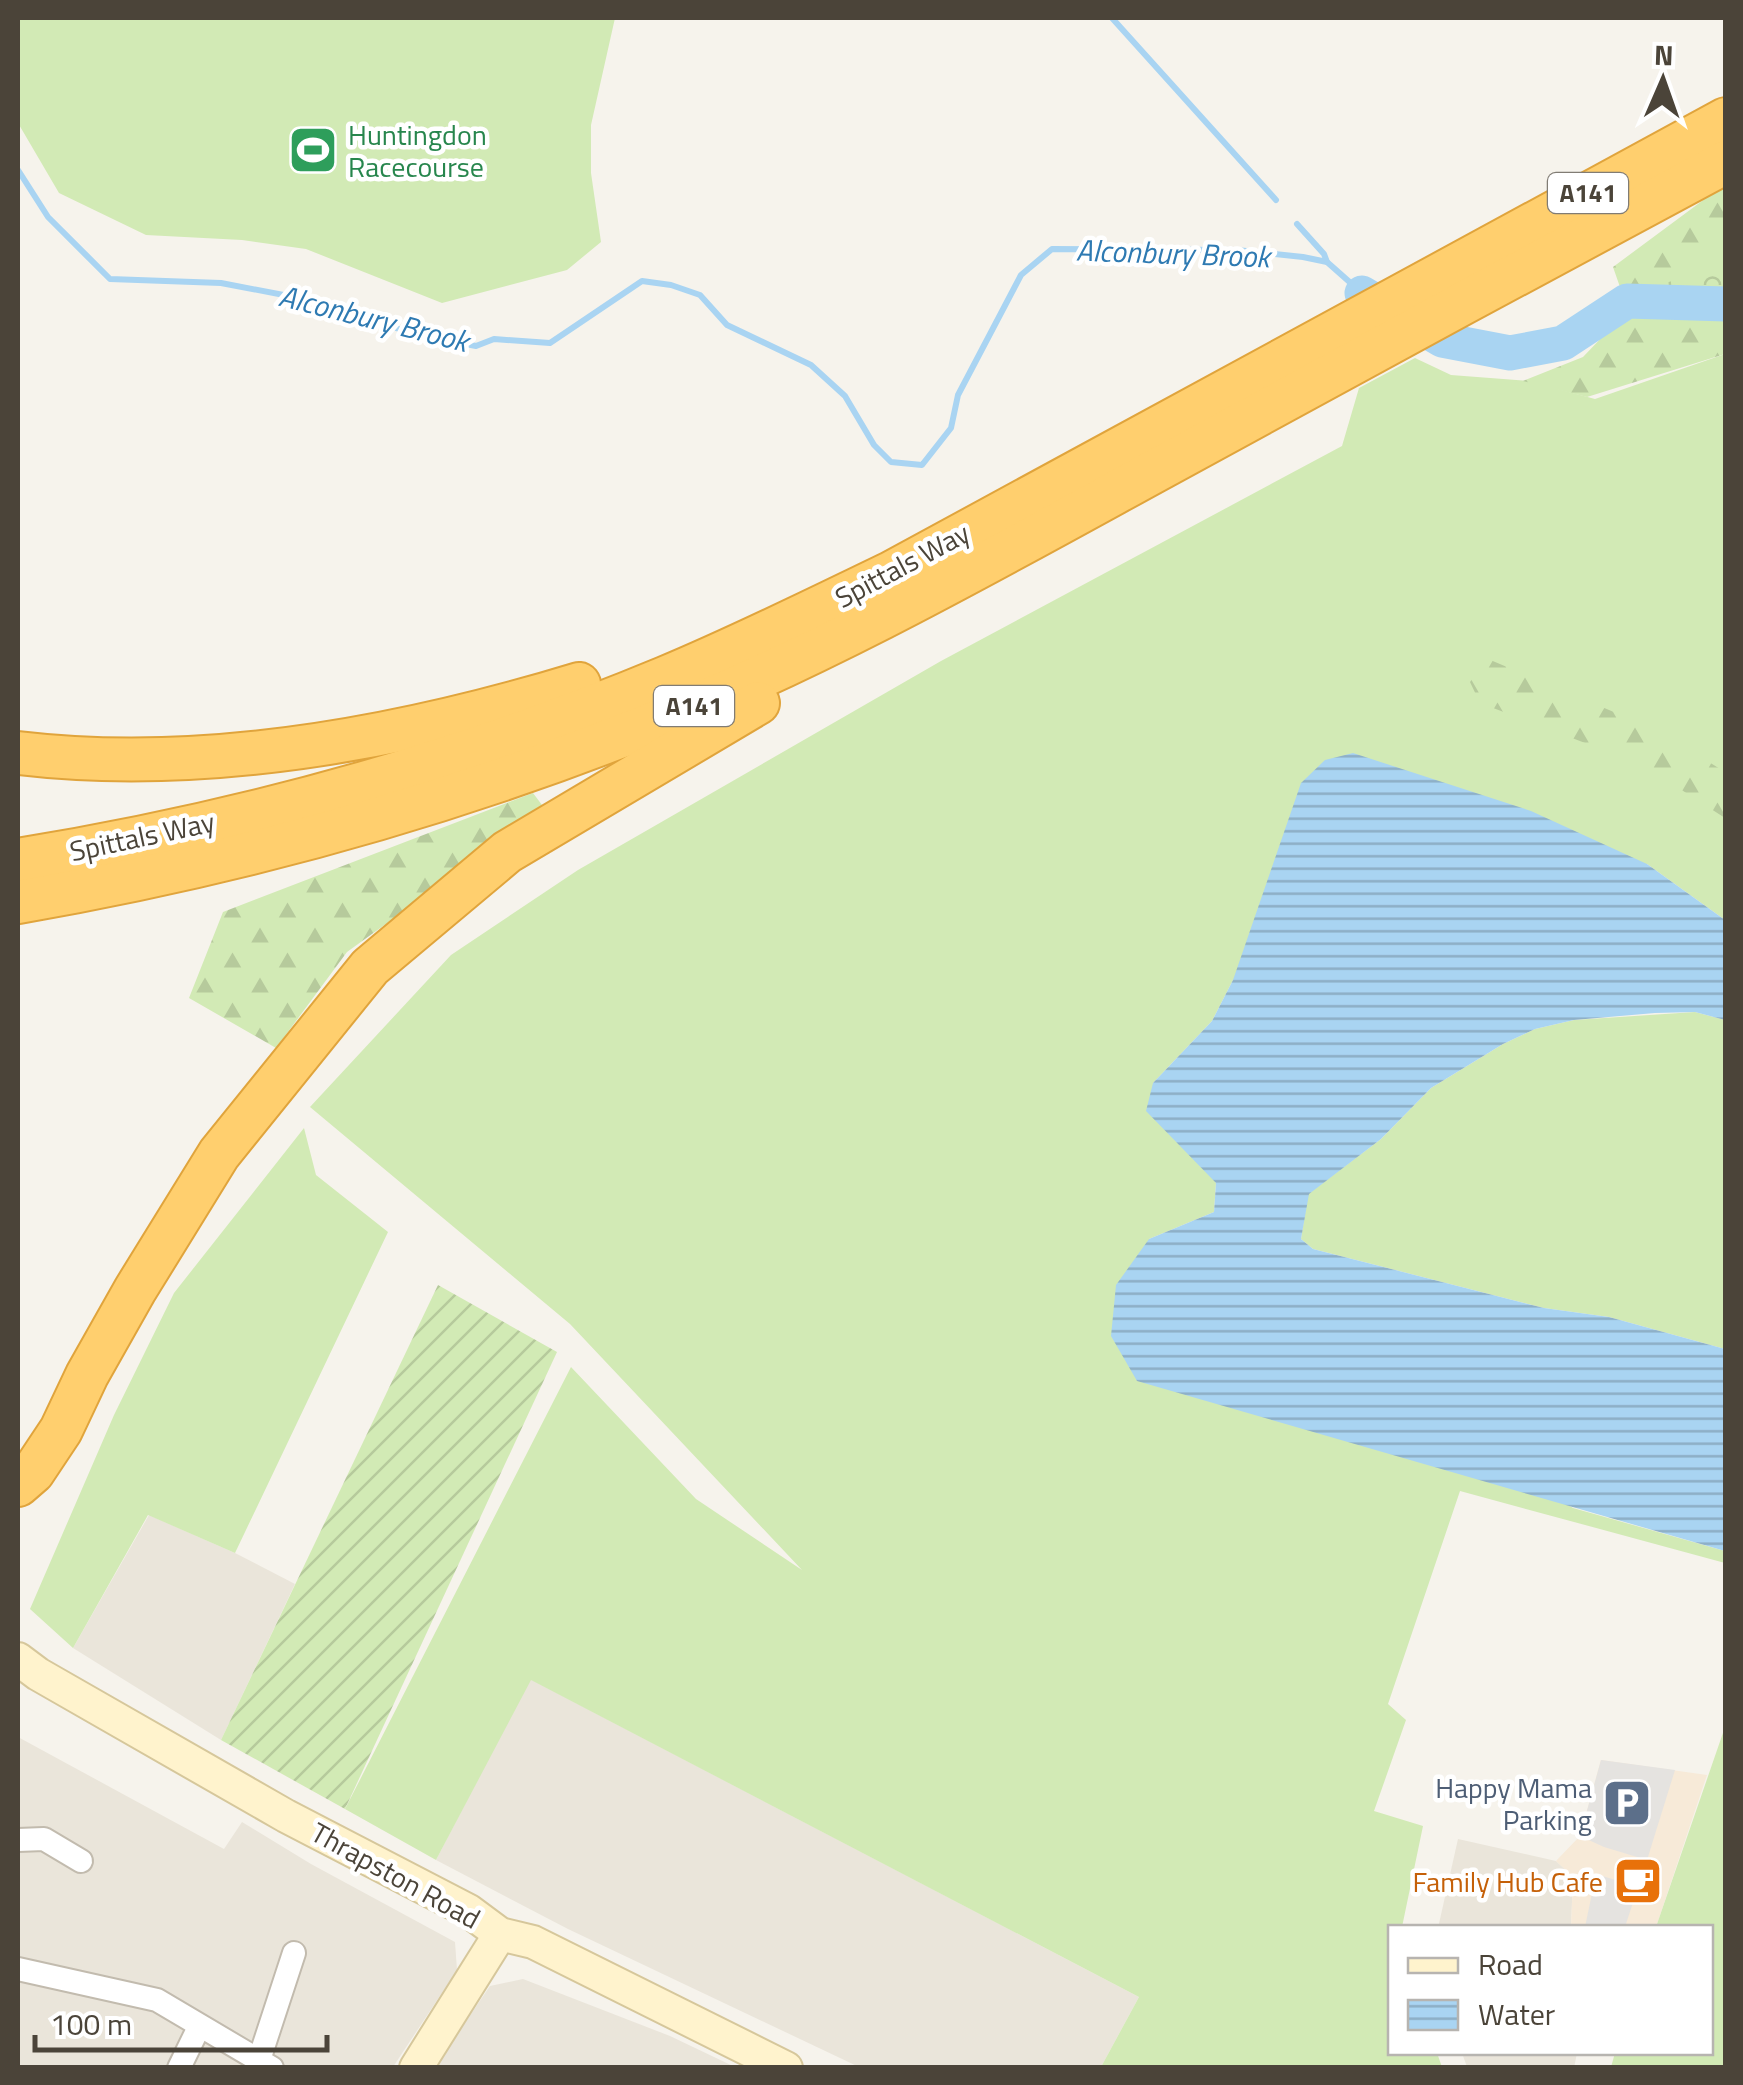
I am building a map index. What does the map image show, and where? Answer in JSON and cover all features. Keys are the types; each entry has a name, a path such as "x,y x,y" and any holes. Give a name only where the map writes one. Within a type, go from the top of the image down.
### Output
{"highway":[{"name":"Spittals Way","path":"18,860 242,815 380,778 498,740 681,671 891,573 1307,366 1464,281 1726,118"},
{"name":"Spittals Way","path":"1464,281 1726,162"},
{"name":"Spittals Way","path":"18,902 185,870 390,816 555,761 752,681 992,560 1307,366"},
{"path":"18,1485 33,1472 62,1430 87,1375 135,1290 219,1154 370,967 507,852 738,714 888,634 992,560"},
{"path":"18,753 125,758 206,756 364,738 544,695 657,660 891,573"}],"main road":[{"name":"Thrapston Road","path":"18,1659 286,1816 469,1911 500,1934 533,1942 786,2068"},
{"path":"416,2068 500,1934"}],"street":[{"path":"18,1840 44,1839 81,1861"},
{"path":"18,1969 157,2000 266,2064 294,1953"},
{"path":"178,2068 200,2027"}],"shaded area":[{"path":"149,1515 295,1584 221,1740 73,1648"},
{"path":"530,1679 1139,1997 1101,2067 859,2067 568,1929 436,1860"},
{"path":"18,1737 224,1849 242,1822 455,1942 457,1970 393,2067 18,2067"},
{"path":"1601,1760 1707,1775 1657,1925 1571,1925 1573,1877 1556,1861 1580,1836"},
{"name":"Happy Mama Parking","path":"1601,1760 1675,1770 1647,1860 1580,1836"},
{"path":"1458,1839 1556,1861 1573,1877 1571,1925 1439,1925"},
{"path":"1596,1874 1638,1887 1626,1925 1585,1925"},
{"path":"523,1979 670,2036 735,2067 434,2068 490,1986"},
{"path":"1463,2055 1577,2055 1574,2068 1467,2067"}],"green space":[{"name":"Huntingdon Racecourse","path":"18,18 615,18 591,125 591,173 601,242 567,270 442,303 306,249 242,240 146,235 59,193 18,123"},
{"path":"1725,184 1725,354 1587,397 1523,381 1583,357 1628,310 1613,267"},
{"path":"1725,244 1725,304 1628,310"},
{"path":"1725,354 1725,920 1647,864 1233,980 1212,1021 1153,1083 1216,1183 1214,1212 1149,1239 1573,1508 1725,1551 1725,1563 1460,1491 1388,1704 1406,1720 1374,1811 1423,1826 1402,1925 1388,1925 1388,2055 1438,2055 1442,2067 1101,2067 1139,1997 531,1680 436,1860 345,1809 571,1367 696,1499 802,1570 570,1324 310,1107 451,955 578,870 941,661 1342,446 1359,388 1415,358 1451,375 1528,381 1595,399"},
{"path":"1488,659 1659,731 1725,772 1725,818 1643,765 1480,703 1470,682"},
{"path":"533,793 545,809 347,952 276,1048 189,998 223,912"},
{"path":"1695,1012 1725,1020 1725,1349 1609,1317 1544,1308 1313,1249 1301,1239 1308,1194 1381,1139 1431,1088 1503,1044 1535,1029 1574,1020"},
{"path":"304,1128 316,1175 388,1232 235,1553 148,1515 73,1648 30,1609 114,1415 174,1293"},
{"path":"438,1285 557,1352 345,1809 221,1740"},
{"path":"1725,1727 1725,2067 1611,2067 1614,2055 1713,2055 1713,1925 1657,1925"}],"water":[{"path":"1353,753 1531,811 1647,864 1725,920 1725,1020 1695,1012 1574,1020 1535,1029 1503,1044 1431,1088 1381,1139 1309,1194 1301,1239 1313,1249 1544,1308 1609,1317 1725,1349 1725,1551 1137,1381 1111,1336 1116,1285 1149,1239 1214,1212 1216,1183 1146,1111 1153,1083 1212,1021 1233,980 1301,783 1325,760"}],"waterway":[{"path":"1112,18 1276,200"},
{"name":"Alconbury Brook","path":"18,170 48,217 110,279 221,283 315,301 414,334 476,346 494,339 550,343 642,281 671,285 700,295 727,325 811,365 845,396 874,445 891,462 922,465 951,428 958,395 1021,275 1052,249 1237,250 1303,257 1327,262 1362,293"},
{"path":"1297,224 1327,262"},
{"name":"Alconbury Brook","path":"1362,293 1442,340 1510,353 1563,343 1627,301 1726,304"}],"place":[{"name":"Huntingdon Racecourse","path":"313,150"},
{"name":"Happy Mama Parking","path":"1627,1803"},
{"name":"Family Hub Cafe","path":"1638,1881"}]}
